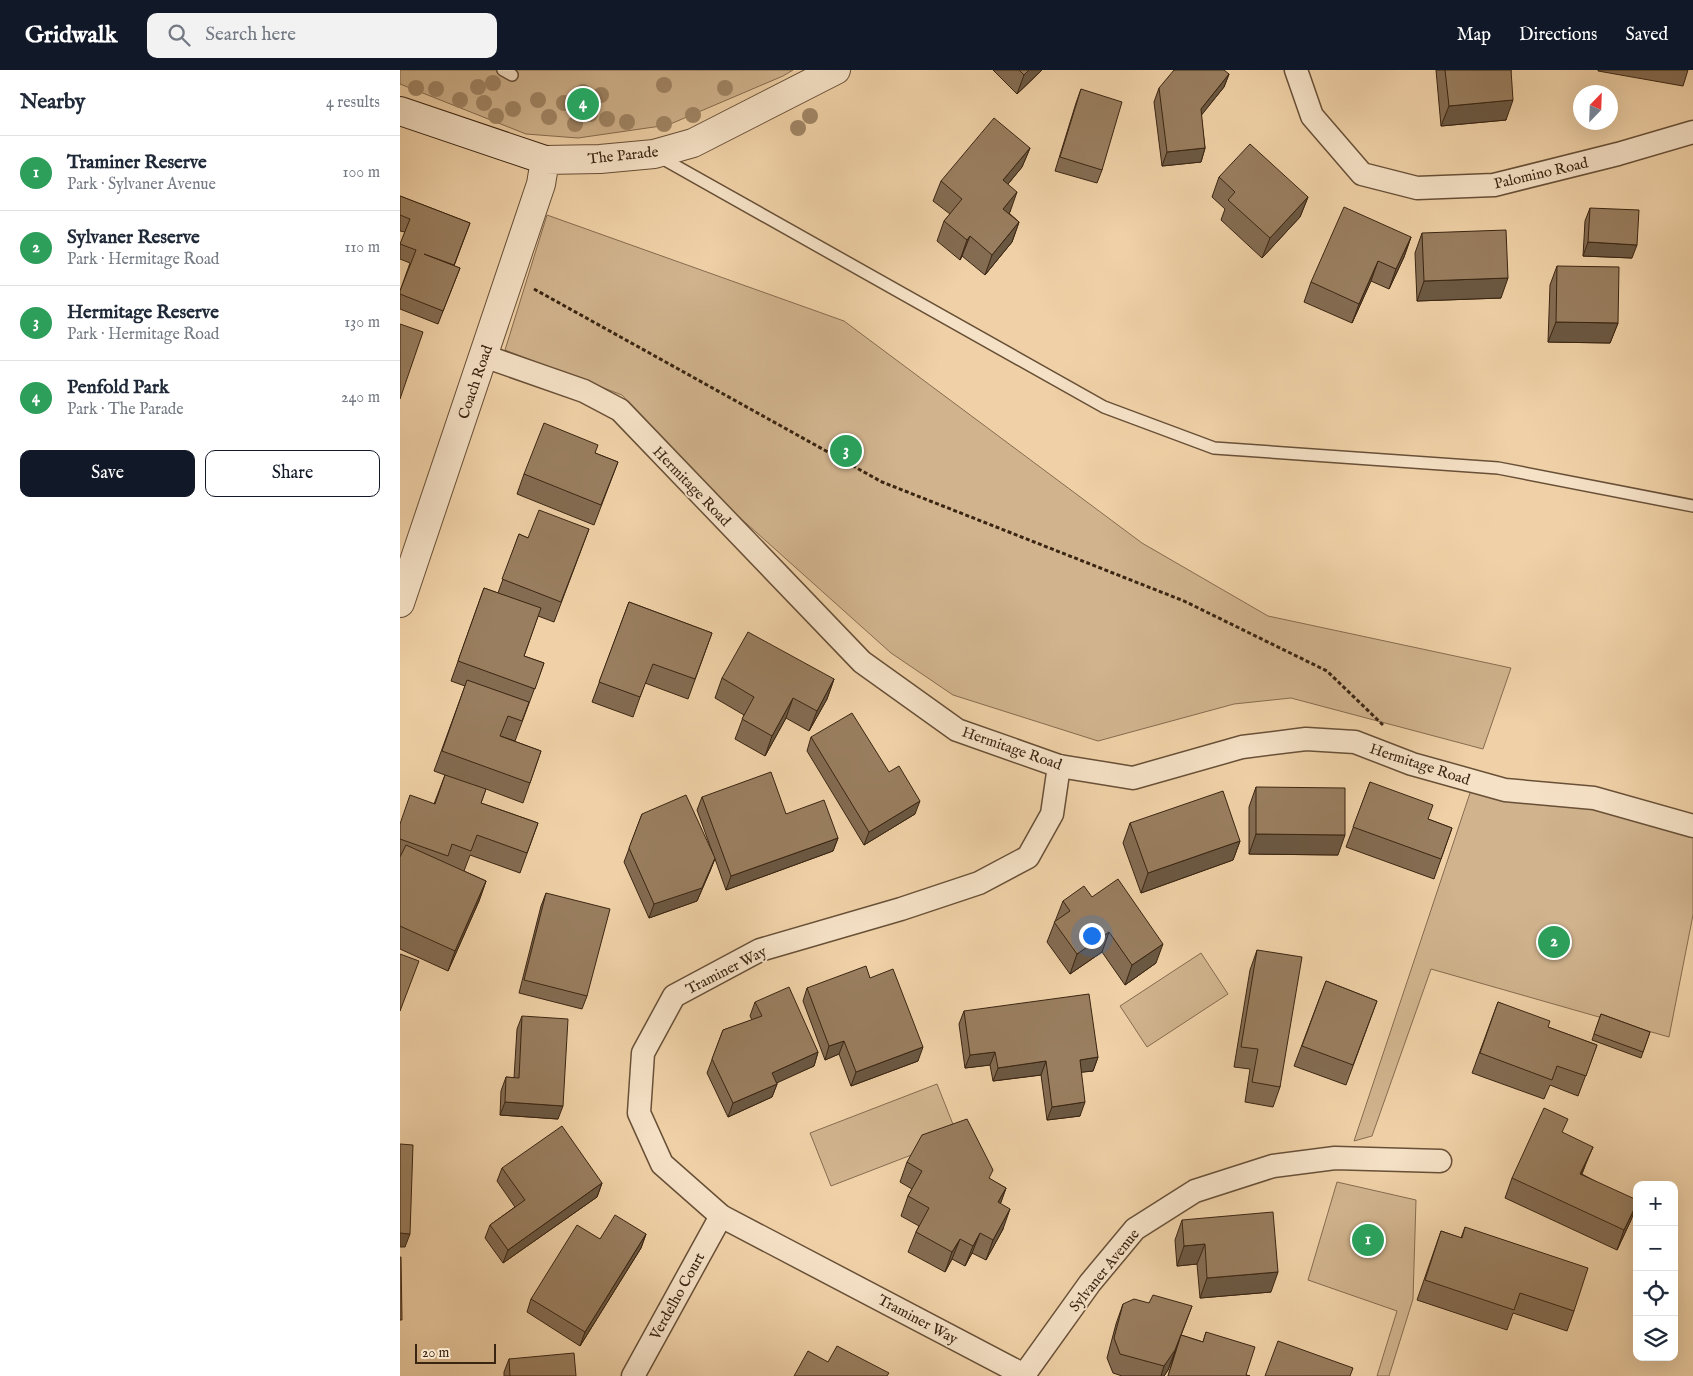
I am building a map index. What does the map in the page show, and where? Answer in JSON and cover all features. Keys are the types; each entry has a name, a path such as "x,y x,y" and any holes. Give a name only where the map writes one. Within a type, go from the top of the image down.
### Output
{"street":[{"name":"The Parade","path":"400,111 545,160 600,160 654,154 693,143 836,70"},
{"name":"Palomino Road","path":"1296,70 1312,116 1362,174 1417,188 1494,186 1618,154 1693,132"},
{"name":"Coach Road","path":"400,603 541,184 545,160"},
{"name":"Hermitage Road","path":"484,356 584,391 620,410 862,662 957,730 1059,766 1133,778 1242,746 1306,739 1355,742 1412,764 1505,790 1594,798 1693,826"},
{"name":"Traminer Way","path":"1025,1376 721,1216 662,1164 639,1113 643,1053 674,996 760,950 901,909 979,883 1028,857 1052,814 1059,766"},
{"name":"Sylvaner Avenue","path":"1025,1376 1090,1283 1135,1229 1195,1192 1273,1166 1336,1158 1440,1161"},
{"name":"Verdelho Court","path":"633,1376 721,1216"}],"lane":[{"path":"654,154 1104,407 1214,448 1498,468 1693,506"}],"path":[{"path":"509,276 882,482 1184,601 1327,671 1382,722 1387,729"}],"shaded area":[{"path":"400,70 793,70 668,125 578,138 526,134 400,84"},
{"path":"547,215 844,321 1142,543 1268,616 1511,668 1483,749 1291,698 1234,704 1098,741 953,695 891,653 728,507 622,395 505,350"},
{"path":"1471,790 1634,812 1693,835 1693,915 1669,1037 1431,969 1372,1136 1354,1141"},
{"path":"1201,953 1228,994 1147,1047 1120,1006"},
{"path":"937,1084 958,1137 831,1186 810,1133"},
{"path":"1337,1182 1416,1200 1413,1299 1389,1376 1377,1376 1397,1311 1308,1280"}],"building":[{"path":"1019,70 1029,70 1024,75"},
{"path":"1174,70 1224,70 1229,74 1201,109 1205,148 1167,152 1159,88"},
{"path":"1445,70 1511,70 1513,100 1449,106"},
{"path":"1081,89 1122,102 1102,170 1060,157"},
{"path":"994,118 1030,148 1003,180 1017,192 1003,209 1019,222 992,255 970,236 967,240 944,221 962,199 941,181"},
{"path":"1250,144 1308,197 1270,238 1228,200 1235,192 1219,177"},
{"path":"400,196 470,223 454,265 424,254 460,268 443,311 400,294 416,250 400,244 410,219 400,215"},
{"path":"1344,207 1411,237 1396,269 1378,261 1359,304 1311,282"},
{"path":"1590,208 1639,210 1637,245 1588,242"},
{"path":"1506,230 1508,278 1424,281 1422,233"},
{"path":"1557,266 1619,267 1618,323 1556,322"},
{"path":"400,324 423,332 400,399"},
{"path":"544,423 598,445 595,453 618,462 601,505 524,474"},
{"path":"539,510 589,529 561,602 502,579 519,534 528,538"},
{"path":"484,588 541,608 524,656 544,663 535,689 458,661"},
{"path":"629,602 712,633 695,679 653,664 640,697 599,682"},
{"path":"748,632 834,679 817,711 793,698 772,736 742,719 754,697 722,678"},
{"path":"467,680 529,702 522,721 508,716 500,736 541,751 530,783 442,751"},
{"path":"852,713 889,772 899,766 920,801 869,832 811,737"},
{"path":"771,772 786,814 824,800 838,838 731,876 702,797"},
{"path":"445,775 486,789 481,803 538,823 527,853 477,835 471,851 452,844 448,856 400,839 400,824 410,795 435,804"},
{"path":"1370,782 1433,805 1428,819 1452,828 1441,859 1353,827"},
{"path":"1256,787 1345,788 1345,835 1256,834"},
{"path":"1223,791 1240,841 1148,873 1130,823"},
{"path":"686,795 715,858 702,888 654,904 629,848 642,814"},
{"path":"406,845 486,881 455,951 400,926 400,857"},
{"path":"1118,879 1163,944 1132,965 1109,932 1077,954 1054,922 1070,911 1063,901 1084,886 1092,897"},
{"path":"546,893 610,909 587,996 524,980"},
{"path":"1257,950 1302,957 1280,1087 1252,1082 1258,1049 1241,1047"},
{"path":"400,954 419,961 400,1011"},
{"path":"866,966 870,978 893,969 923,1047 856,1072 844,1041 829,1046 807,988"},
{"path":"1326,981 1377,1001 1353,1065 1302,1046"},
{"path":"789,987 818,1052 772,1073 777,1084 733,1103 712,1059 723,1030 762,1016 755,1002"},
{"path":"1089,994 1098,1057 1080,1060 1085,1102 1052,1107 1046,1061 998,1068 995,1052 970,1055 964,1011"},
{"path":"1498,1002 1550,1021 1548,1027 1597,1045 1586,1076 1557,1066 1552,1080 1480,1053"},
{"path":"1601,1014 1650,1032 1643,1052 1594,1034"},
{"path":"522,1016 568,1019 563,1106 505,1102 506,1077 519,1078"},
{"path":"1544,1108 1568,1119 1562,1132 1593,1147 1580,1174 1633,1198 1633,1211 1624,1230 1512,1178"},
{"path":"967,1119 993,1170 989,1178 1006,1188 998,1202 1010,1209 993,1240 980,1233 973,1246 960,1239 952,1252 916,1232 929,1208 908,1196 922,1171 907,1162 922,1135"},
{"path":"562,1126 602,1183 508,1250 490,1225 525,1200 502,1168"},
{"path":"400,1144 413,1145 410,1234 400,1233"},
{"path":"1273,1212 1278,1272 1207,1278 1205,1244 1184,1246 1182,1220"},
{"path":"615,1215 646,1234 585,1332 531,1299 577,1225 600,1239"},
{"path":"1465,1227 1588,1268 1574,1311 1520,1293 1514,1310 1425,1280 1441,1231 1462,1238"},
{"path":"401,1257 402,1320 400,1320"},
{"path":"1153,1295 1192,1306 1175,1350 1164,1366 1120,1354 1114,1338 1123,1304 1134,1299 1149,1303"},
{"path":"1206,1332 1255,1347 1246,1375 1250,1376 1168,1376 1181,1335 1203,1342"},
{"path":"1278,1341 1353,1368 1350,1376 1265,1376"},
{"path":"837,1346 889,1373 887,1376 794,1376 808,1351 828,1362"},
{"path":"574,1353 576,1376 510,1376 509,1359"}],"place":[{"name":"Penfold Park","path":"583,104"},
{"name":"Hermitage Reserve","path":"846,451"},
{"name":"Sylvaner Reserve","path":"1554,942"},
{"name":"Traminer Reserve","path":"1368,1240"}]}
